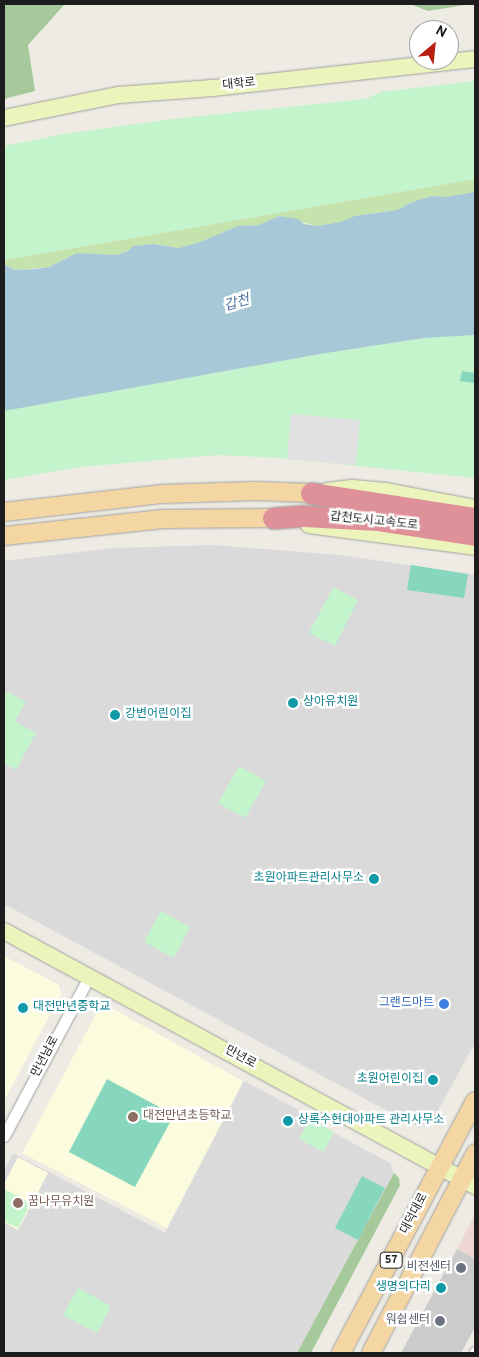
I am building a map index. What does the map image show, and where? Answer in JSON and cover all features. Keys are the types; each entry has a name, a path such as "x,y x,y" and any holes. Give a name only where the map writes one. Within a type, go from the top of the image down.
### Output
{"highway":[{"name":"갑천도시고속도로","path":"310,493 475,518"},
{"name":"갑천도시고속도로","path":"273,518 304,516 378,520 475,535"}],"main road":[{"path":"4,512 163,494 255,491 310,493"},
{"path":"4,536 163,519 273,518"},
{"name":"대덕대로","path":"341,1353 475,1101"},
{"name":"대덕대로","path":"371,1353 469,1182 475,1154"}],"street":[{"name":"대학로","path":"4,118 118,94 213,88 475,59"},
{"path":"310,493 352,488 386,491 475,508"},
{"path":"273,518 313,526 475,548"},
{"name":"만년로","path":"4,931 469,1182"},
{"name":"만년남로","path":"4,1136 89,977"}],"shaded area":[{"path":"291,414 360,420 356,465 287,459"},
{"path":"212,545 340,555 475,575 475,1043 430,1125 419,1128 4,904 4,561 113,548"},
{"path":"4,956 59,985 61,994 4,1101"},
{"name":"대전만년초등학교","path":"110,1007 243,1081 167,1228 22,1153 98,1010"},
{"path":"244,1081 316,1119 334,1133 390,1163 394,1173 297,1353 4,1353 4,1171 13,1153 165,1233"},
{"name":"꿈나무유치원","path":"18,1157 48,1173 18,1230 4,1222 4,1184"},
{"path":"475,1214 475,1259 457,1249"},
{"path":"457,1249 475,1259 475,1327 461,1353 401,1353"}],"green space":[{"path":"4,4 65,4 28,45 35,91 4,99"},
{"path":"410,4 471,4 428,11"},
{"path":"475,81 475,179 4,260 4,146 64,134 172,119 366,99 381,92"},
{"path":"475,179 475,192 445,197 432,196 412,202 397,210 356,216 340,222 317,226 279,216 259,225 238,226 200,242 179,248 153,244 133,246 128,251 117,255 77,253 49,267 15,270 5,265 4,268 4,260"},
{"path":"475,335 475,478 280,458 218,455 79,467 4,480 4,411 320,354 424,338"},
{"path":"462,371 475,373 475,383 460,381"},
{"path":"411,565 468,574 464,598 407,590"},
{"path":"333,587 358,600 335,646 309,633"},
{"path":"10,693 26,702 15,721 36,733 16,770 4,763 4,694"},
{"path":"239,766 266,781 245,818 218,803"},
{"path":"161,911 190,927 174,958 144,942"},
{"path":"107,1079 174,1115 135,1187 69,1152"},
{"path":"310,1119 334,1132 323,1152 299,1139"},
{"path":"394,1173 399,1178 400,1185 311,1353 297,1353"},
{"path":"362,1176 385,1188 358,1240 335,1228"},
{"path":"4,1189 31,1203 18,1228 4,1221"},
{"path":"78,1288 111,1306 97,1333 63,1315"}],"water":[{"name":"갑천","path":"475,192 475,335 424,338 320,354 4,411 5,265 15,270 35,269 49,267 77,253 117,255 128,251 133,246 153,244 179,248 200,242 238,226 259,225 279,216 298,219 304,224 317,226 340,222 355,216 397,210 412,202 432,196 445,197"}],"place":[{"name":"상아유치원","path":"293,703"},
{"name":"강변어린이집","path":"115,715"},
{"name":"초원아파트관리사무소","path":"374,879"},
{"name":"그랜드마트","path":"444,1004"},
{"name":"대전만년중학교","path":"23,1008"},
{"name":"초원어린이집","path":"433,1080"},
{"name":"대전만년초등학교","path":"133,1117"},
{"name":"상록수현대아파트 관리사무소","path":"288,1121"},
{"name":"꿈나무유치원","path":"18,1203"},
{"name":"비전센터","path":"461,1268"},
{"name":"생명의다리","path":"441,1288"},
{"name":"워쉽센터","path":"440,1321"}]}
